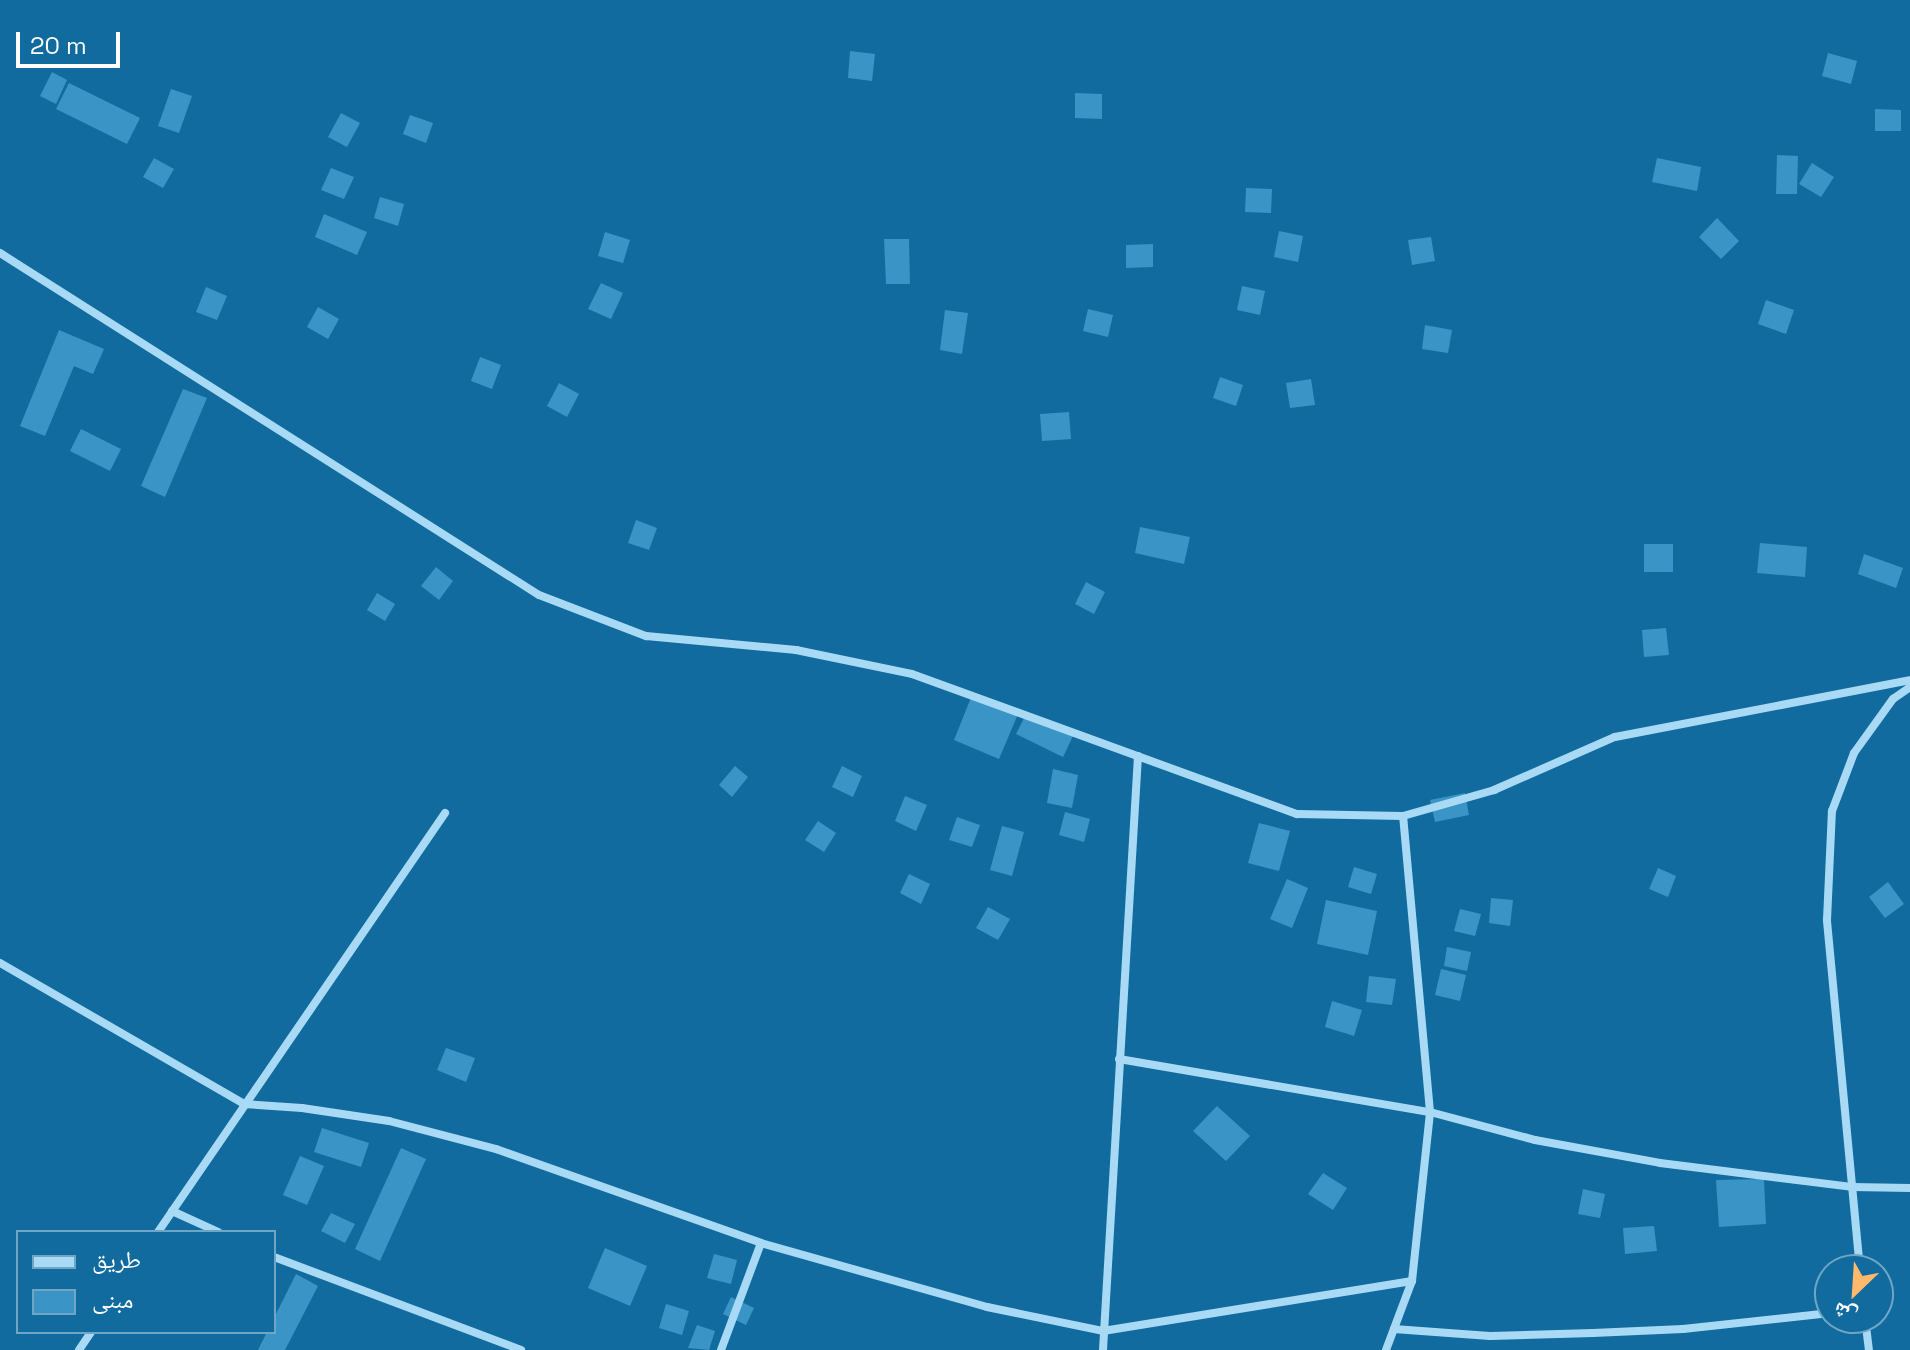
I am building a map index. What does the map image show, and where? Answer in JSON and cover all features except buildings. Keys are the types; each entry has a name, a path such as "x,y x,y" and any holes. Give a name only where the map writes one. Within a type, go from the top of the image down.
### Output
{"street":[{"path":"0,253 539,595 646,636 796,650 912,674 1297,814 1403,816 1494,790 1615,737 1910,680"},
{"path":"1858,1254 1827,920 1832,811 1854,753 1893,699 1910,687"},
{"path":"1103,1350 1138,756"},
{"path":"159,1230 445,813"},
{"path":"1386,1350 1412,1281 1430,1112 1403,816"},
{"path":"0,963 244,1104 302,1108 389,1121 465,1141 761,1243 987,1307 1103,1331 1412,1281"},
{"path":"1119,1059 1430,1112 1535,1140 1660,1163 1852,1187 1910,1188"},
{"path":"172,1211 214,1230"},
{"path":"721,1350 761,1243"},
{"path":"276,1258 521,1350"},
{"path":"1394,1329 1490,1336 1593,1333 1683,1329 1814,1315"}]}
